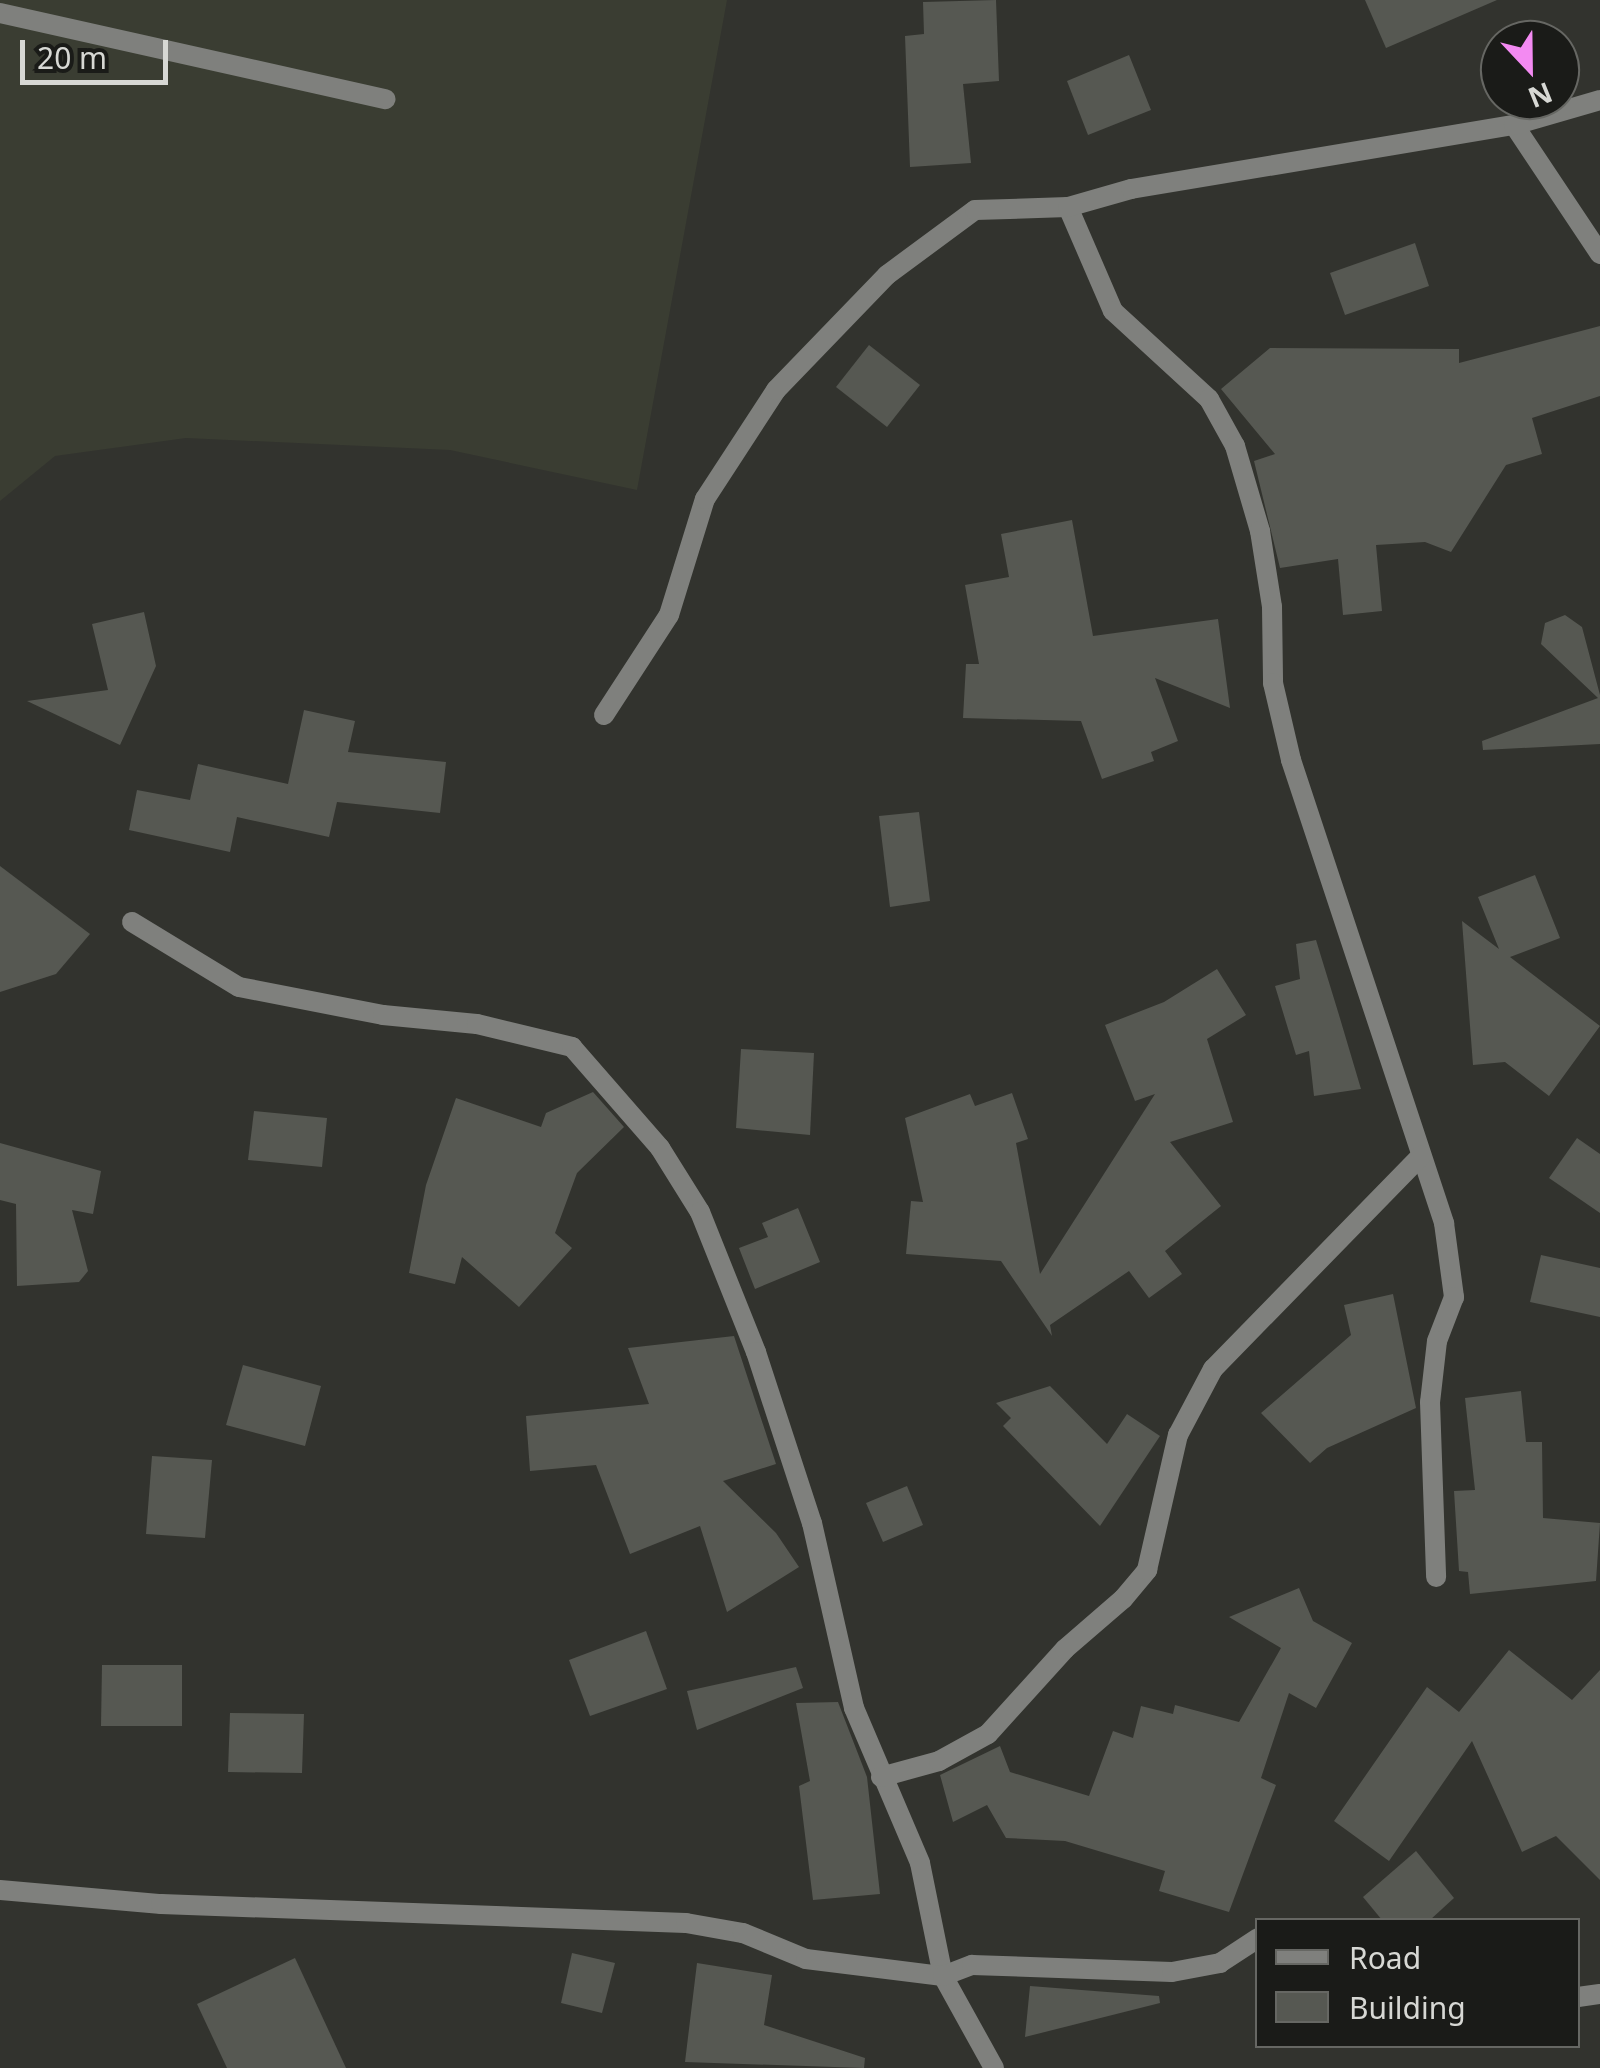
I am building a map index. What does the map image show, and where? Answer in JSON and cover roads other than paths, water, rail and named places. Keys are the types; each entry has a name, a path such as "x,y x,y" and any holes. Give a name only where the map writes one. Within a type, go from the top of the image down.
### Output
{"street":[{"path":"0,13 386,99"},
{"path":"604,715 669,615 705,499 776,390 887,275 975,210 1068,207 1131,190 1514,125 1600,100"},
{"path":"1514,125 1600,254"},
{"path":"1068,207 1113,311 1209,399 1235,446 1260,531 1272,607 1273,683 1291,760 1334,876 1444,1223 1454,1298 1437,1340 1430,1402 1436,1577"},
{"path":"132,922 239,988 383,1015 477,1024 572,1047 660,1148 700,1212 728,1276 812,1522 832,1632 882,1776 920,1863 943,1976 994,2068"},
{"path":"882,1776 939,1761 988,1734 1065,1649 1124,1598 1147,1570 1178,1434 1213,1369 1420,1156"},
{"path":"0,1890 160,1904 686,1922 742,1933 806,1959 943,1976 972,1965 1172,1972 1220,1963 1255,1940"}]}
